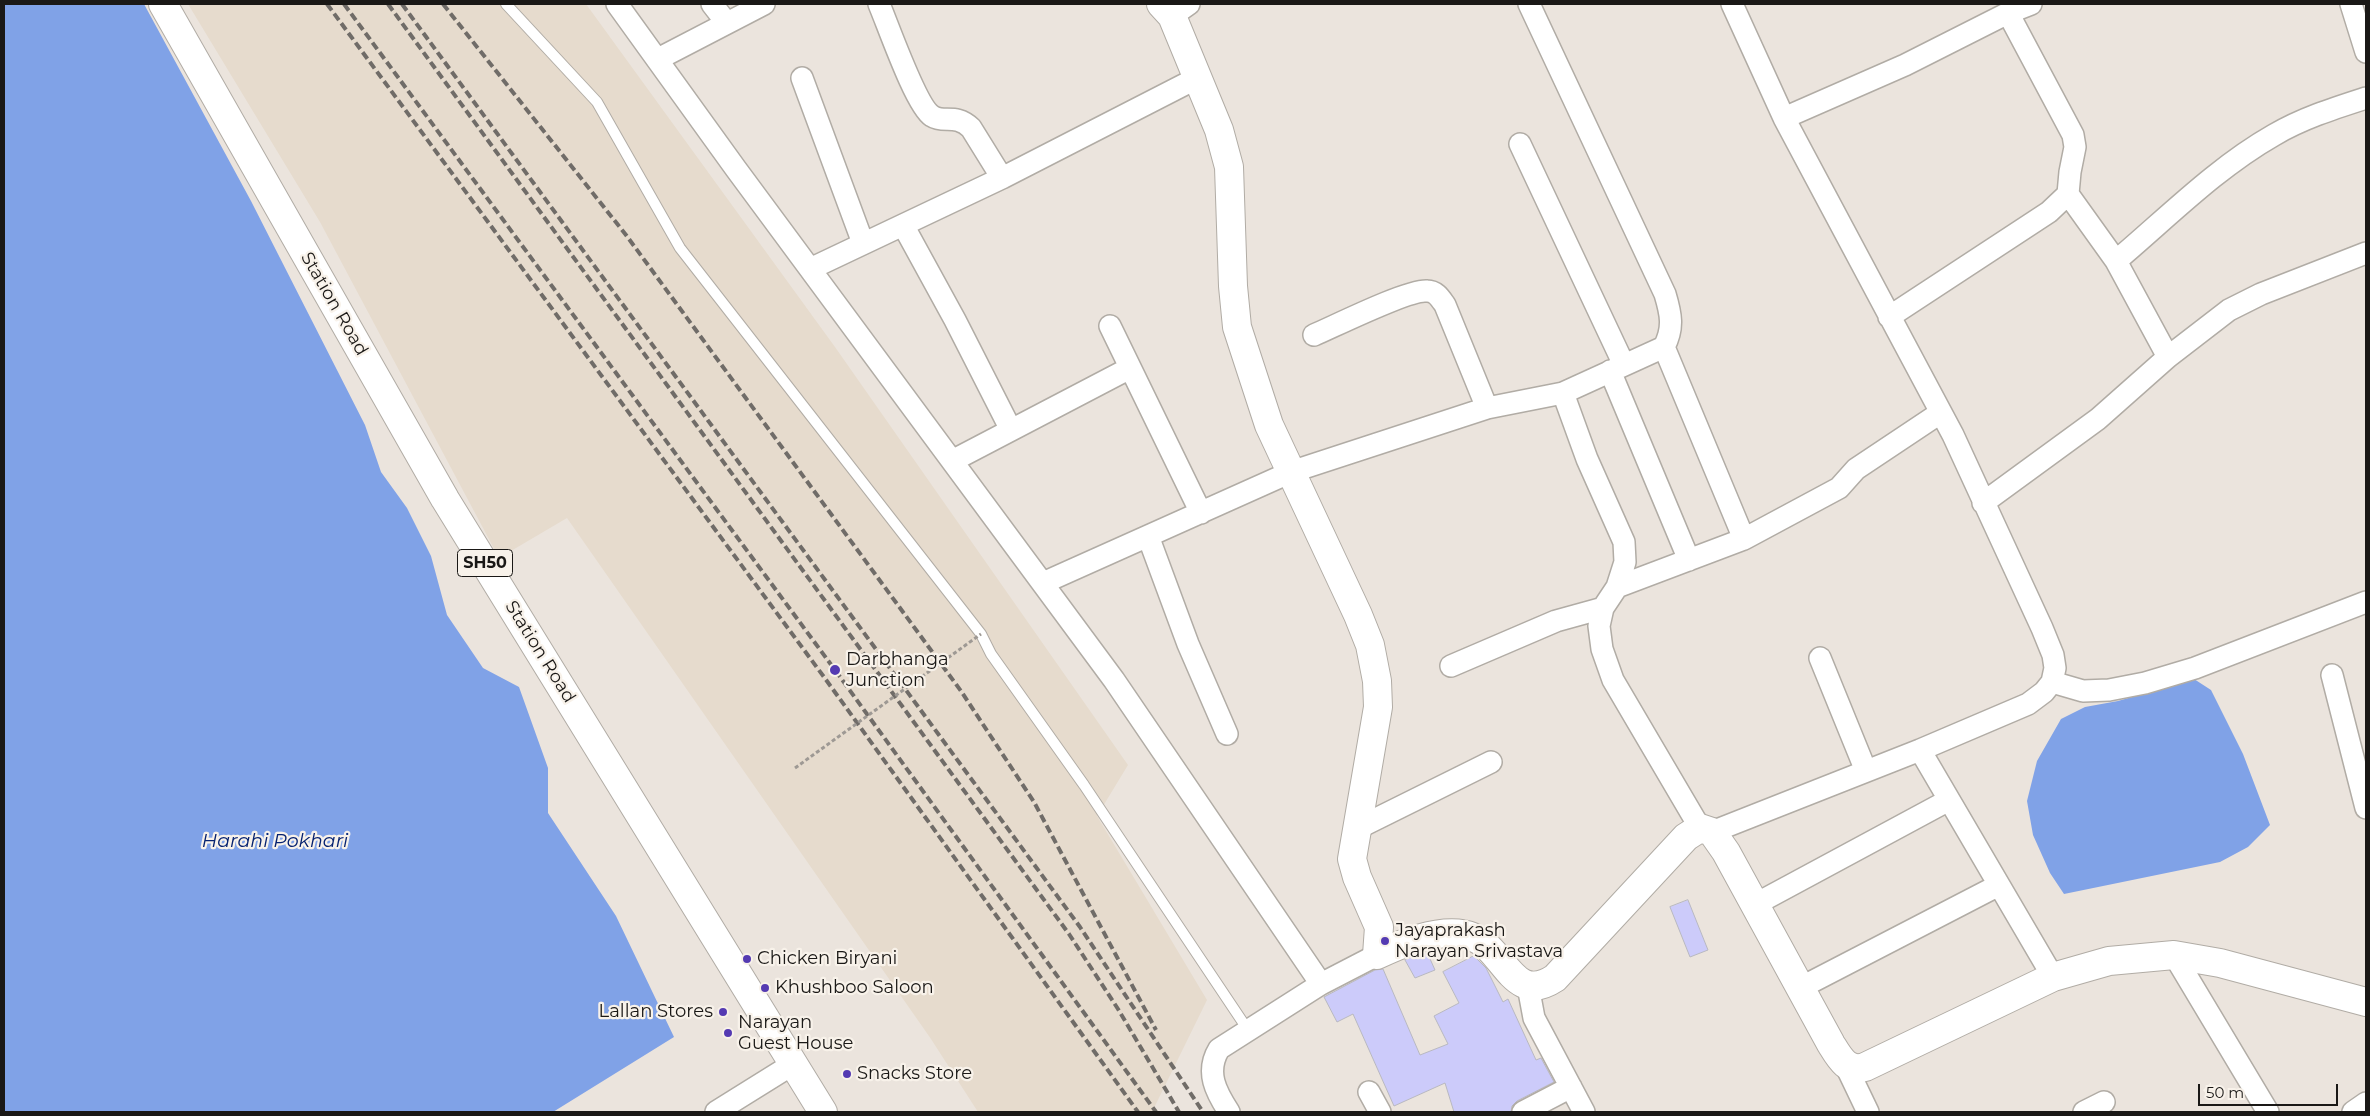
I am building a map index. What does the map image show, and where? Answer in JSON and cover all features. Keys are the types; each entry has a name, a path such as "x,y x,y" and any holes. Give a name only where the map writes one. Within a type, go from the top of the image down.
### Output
{"main road":[{"name":"Station Road","path":"163,4 445,499 823,1112"},
{"path":"1174,8 1219,130 1228,168 1233,286 1237,327 1269,425 1358,615 1370,646 1375,672 1378,707 1352,859 1357,877 1379,927 1377,955"},
{"path":"1377,955 1403,942 1457,933 1474,937 1491,950 1517,980 1528,986 1546,984 1555,978 1686,837 1706,830 1754,905 1831,1044 1844,1064 1858,1069 2053,977 2109,961 2174,956 2220,963 2366,1002"},
{"path":"1379,927 1403,942"}],"street":[{"path":"617,4 1114,680 1321,984"},
{"path":"712,4 726,22"},
{"path":"658,59 726,22 764,4"},
{"path":"879,4 919,98 930,114 934,118 955,118 964,121 972,128 1002,178"},
{"path":"1043,583 1291,472 1487,408 1562,393 1664,346 1670,335 1672,317 1665,294 1529,4"},
{"path":"1562,393 1587,459 1624,542 1625,562 1617,587 1603,608 1599,626 1602,649 1612,680 1706,830 1920,750 2028,704 2044,692 2052,682 2055,668 2053,654 1953,435 1784,118 1732,4"},
{"path":"1784,118 1905,65 2008,13 2031,4"},
{"path":"2351,4 2366,52"},
{"path":"2008,13 2072,135 2075,147 2068,194 2116,261 2168,357"},
{"path":"810,269 1002,178 1199,77"},
{"path":"802,78 864,243"},
{"path":"2116,261 2227,167 2275,135 2320,113 2366,98"},
{"path":"1520,144 1617,368 1689,560"},
{"path":"1889,317 2049,212 2068,194"},
{"path":"903,225 955,320 1011,430"},
{"path":"1983,503 2098,419 2168,357 2229,310 2261,294 2366,253"},
{"path":"1314,335 1401,297 1418,291 1430,291 1438,295 1445,305 1487,408"},
{"path":"1110,326 1201,513"},
{"path":"1664,346 1744,539"},
{"path":"952,461 1130,368"},
{"path":"1617,587 1744,539 1839,488 1856,469 1940,413"},
{"path":"1148,536 1188,644 1227,734"},
{"path":"2052,682 2083,691 2109,690 2145,683 2195,668 2366,602"},
{"path":"1451,666 1556,622 1603,608"},
{"path":"1820,658 1866,771"},
{"path":"2332,675 2366,808"},
{"path":"1920,750 2053,977"},
{"path":"1358,828 1491,762"},
{"path":"1754,905 1949,800"},
{"path":"1800,988 1999,885"},
{"path":"1229,1112 1220,1099 1212,1074 1212,1060 1219,1049 1321,984 1377,955"},
{"path":"2174,956 2268,1112"},
{"path":"1528,986 1534,1018 1584,1112"},
{"path":"716,1112 793,1064"},
{"path":"1844,1064 1868,1112"},
{"path":"1523,1112 1570,1087"},
{"path":"1369,1092 1380,1112"},
{"path":"2084,1112 2104,1102"},
{"path":"2353,1112 2366,1103"}],"lane":[{"path":"506,4 597,102 680,248 980,634 991,654 1084,785 1248,1030"}],"path":[{"path":"796,768 980,634"}],"shaded area":[{"path":"188,4 586,4 835,347 1128,765 1097,816 1207,1000 1152,1112 978,1112 931,1039 567,518 499,558 320,222"}],"water":[{"name":"Harahi Pokhari","path":"4,4 144,4 251,201 365,425 381,472 407,508 431,556 447,615 483,668 519,687 548,768 548,813 616,916 674,1037 553,1112 4,1112"},
{"path":"2194,679 2211,690 2243,754 2270,825 2248,847 2220,862 2064,894 2050,873 2033,835 2027,801 2037,761 2061,719 2085,707 2118,701"}],"building":[{"path":"1688,900 1708,950 1690,957 1670,907"},
{"path":"1427,952 1435,970 1415,978 1405,960"},
{"path":"1474,956 1486,968 1503,1002 1508,999 1536,1060 1541,1058 1554,1082 1517,1101 1512,1106 1511,1112 1454,1112 1445,1083 1394,1106 1353,1014 1337,1022 1324,997 1375,970 1383,969 1420,1055 1448,1044 1434,1016 1459,1003 1443,972"}],"railway":[{"path":"327,4 824,677 1138,1112"},
{"path":"344,4 835,670 1156,1112"},
{"path":"388,4 1069,934 1118,1009 1179,1112"},
{"path":"402,4 1080,927 1203,1112"},
{"path":"443,4 626,235 961,691 1034,802 1156,1030"}],"place":[{"name":"Darbhanga Junction","path":"835,670"},
{"name":"Jayaprakash Narayan Srivastava","path":"1385,941"},
{"name":"Chicken Biryani","path":"747,959"},
{"name":"Khushboo Saloon","path":"765,988"},
{"name":"Lallan Stores","path":"723,1012"},
{"name":"Narayan Guest House","path":"728,1033"},
{"name":"Snacks Store","path":"847,1074"}]}
